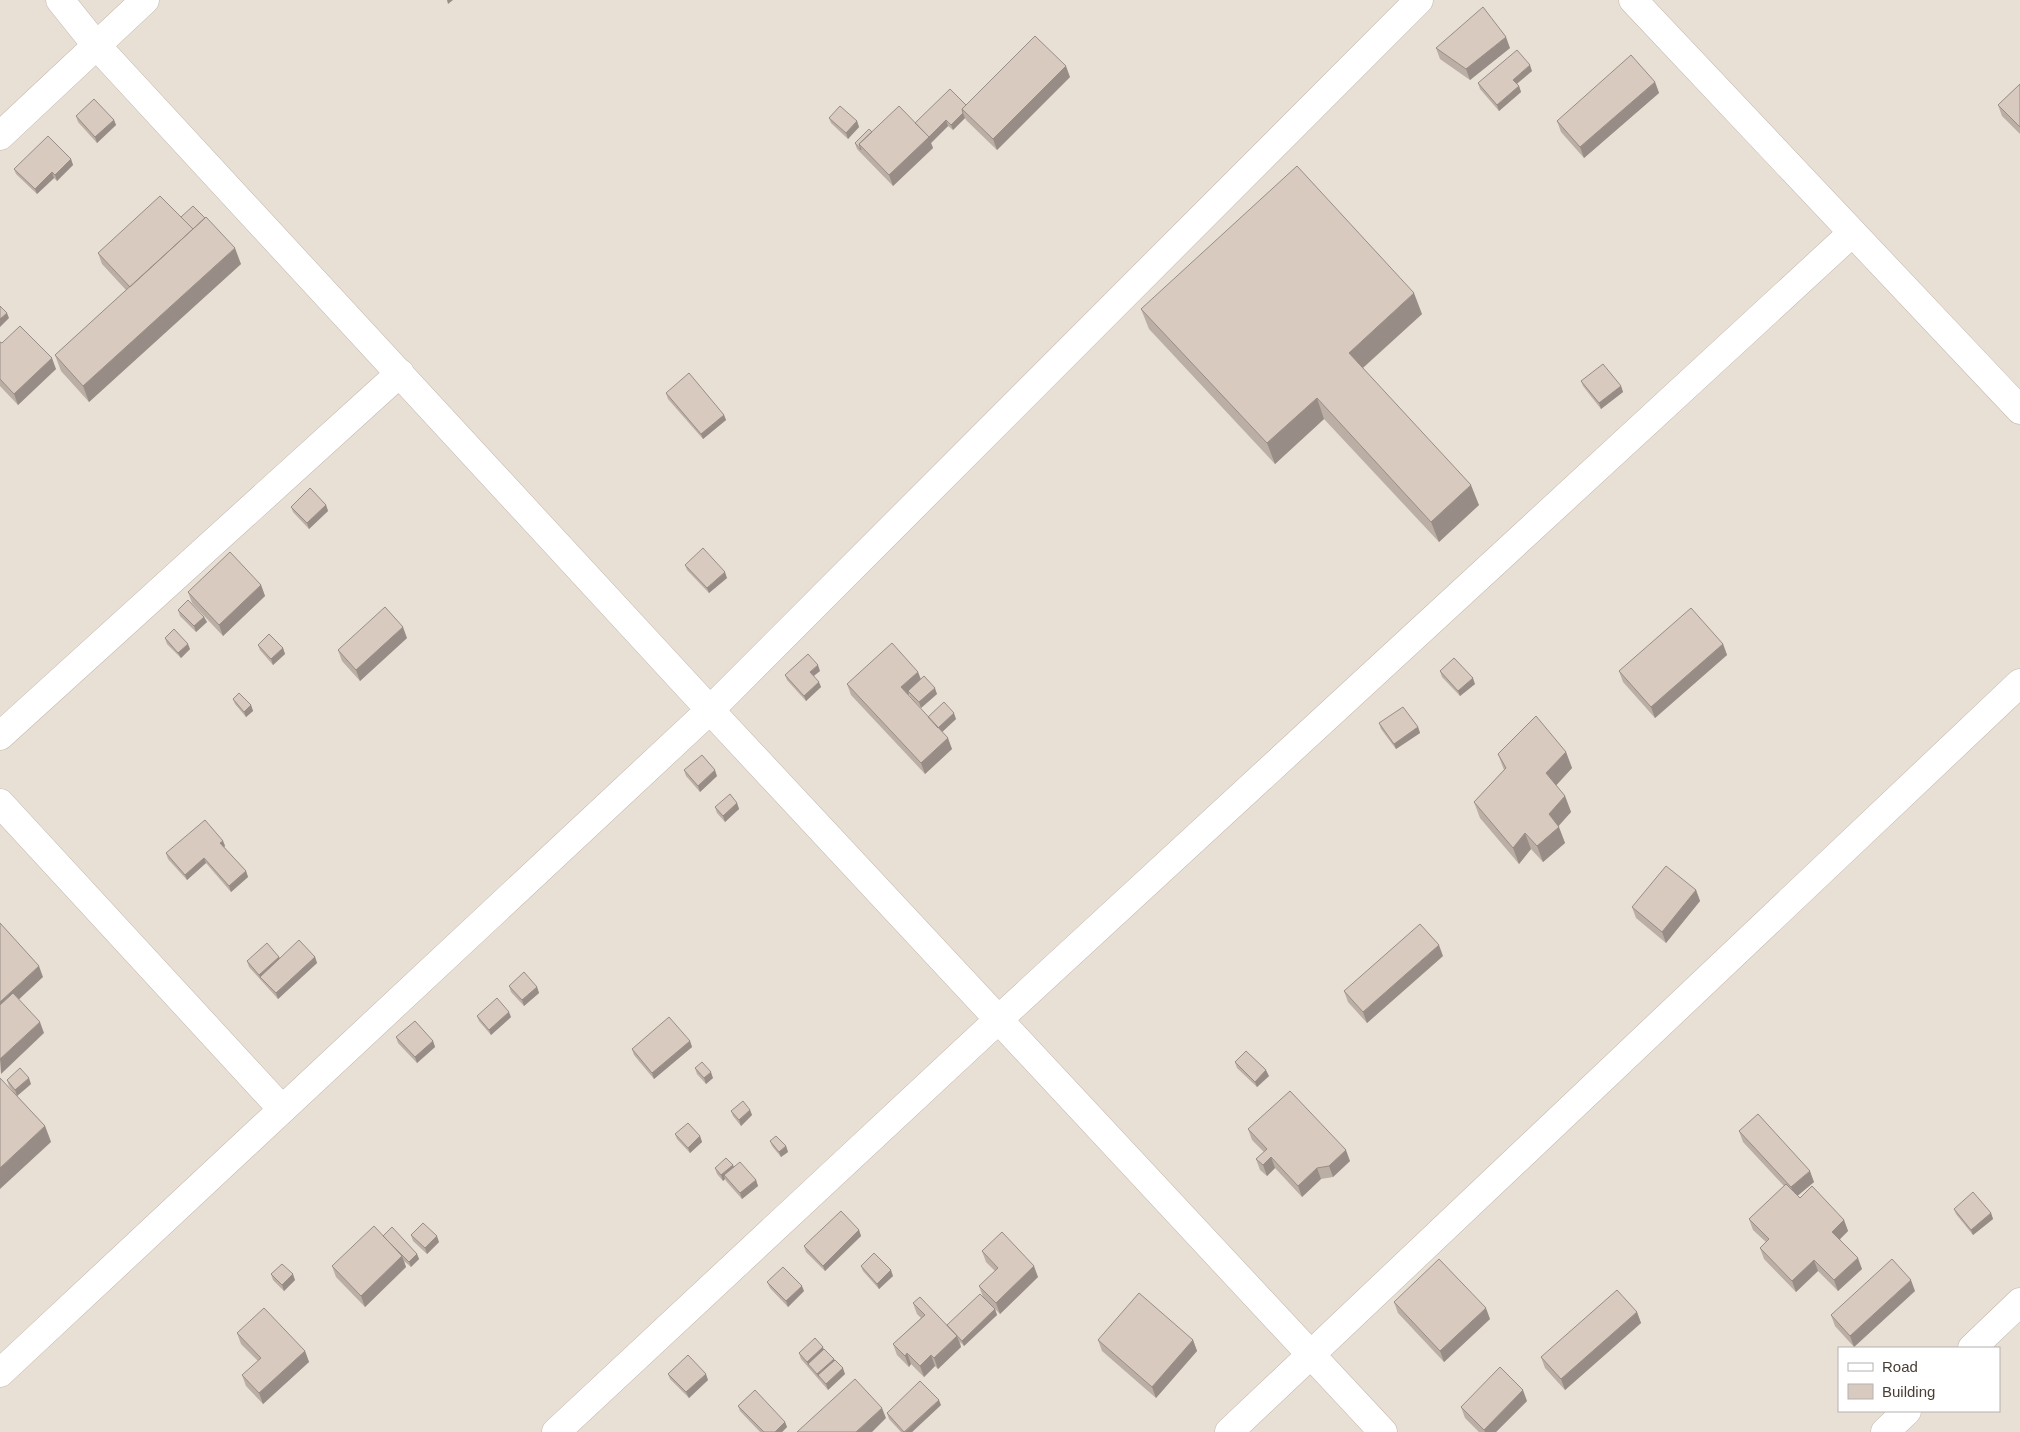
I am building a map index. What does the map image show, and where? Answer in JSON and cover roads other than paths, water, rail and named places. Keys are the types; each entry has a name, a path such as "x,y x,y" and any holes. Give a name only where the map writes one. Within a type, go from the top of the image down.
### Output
{"street":[{"path":"60,0 96,45 710,710 1383,1432"},
{"path":"0,136 144,0"},
{"path":"0,1373 710,710 1420,0"},
{"path":"1633,0 2020,410"},
{"path":"556,1432 998,1020 1852,233"},
{"path":"0,736 400,373"},
{"path":"1229,1432 2020,683"},
{"path":"0,803 282,1108"},
{"path":"1973,1347 2020,1302"},
{"path":"1885,1432 1906,1412"}]}
